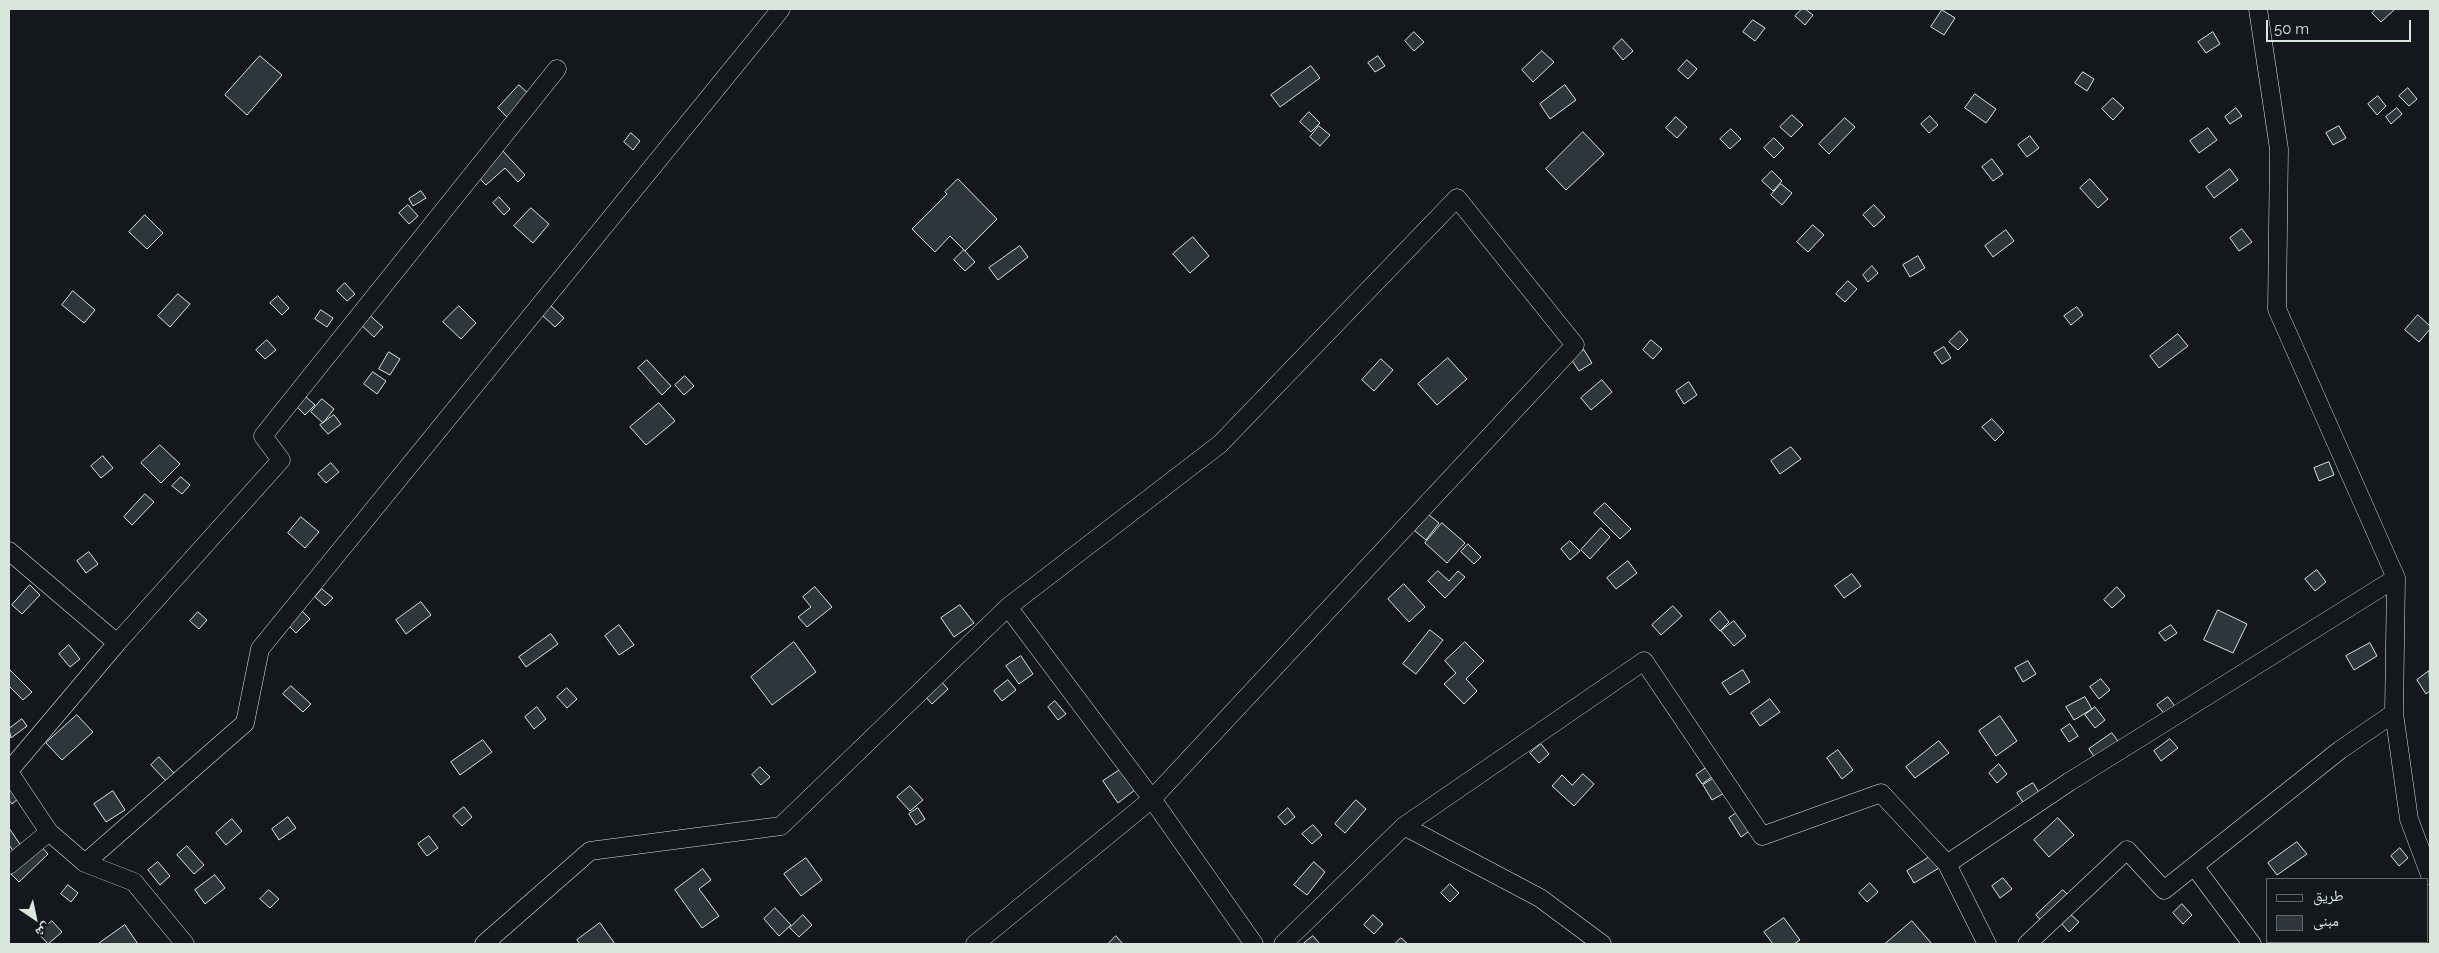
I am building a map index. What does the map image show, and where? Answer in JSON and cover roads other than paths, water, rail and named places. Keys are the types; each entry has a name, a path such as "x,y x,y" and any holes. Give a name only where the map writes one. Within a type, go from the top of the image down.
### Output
{"street":[{"path":"85,863 245,723 260,648 781,9"},
{"path":"2258,9 2280,148 2277,309 2396,578 2394,713 2409,820 2430,875"},
{"path":"185,944 134,882 85,863 48,832 9,772 117,643 281,460 263,436 557,69"},
{"path":"484,944 590,851 781,826 1008,607 1220,444 1457,198 1575,345 1152,799 981,942"},
{"path":"9,551 117,643"},
{"path":"1947,864 2069,782 2396,578"},
{"path":"1008,607 1152,799 1254,944"},
{"path":"1283,944 1404,826 1644,661 1762,836 1881,793 1947,864 1981,942"},
{"path":"2027,944 2127,850 2164,890 2340,750 2394,713"},
{"path":"1404,826 1540,898 1602,944"},
{"path":"9,865 48,832"},
{"path":"2194,866 2252,944"}]}
